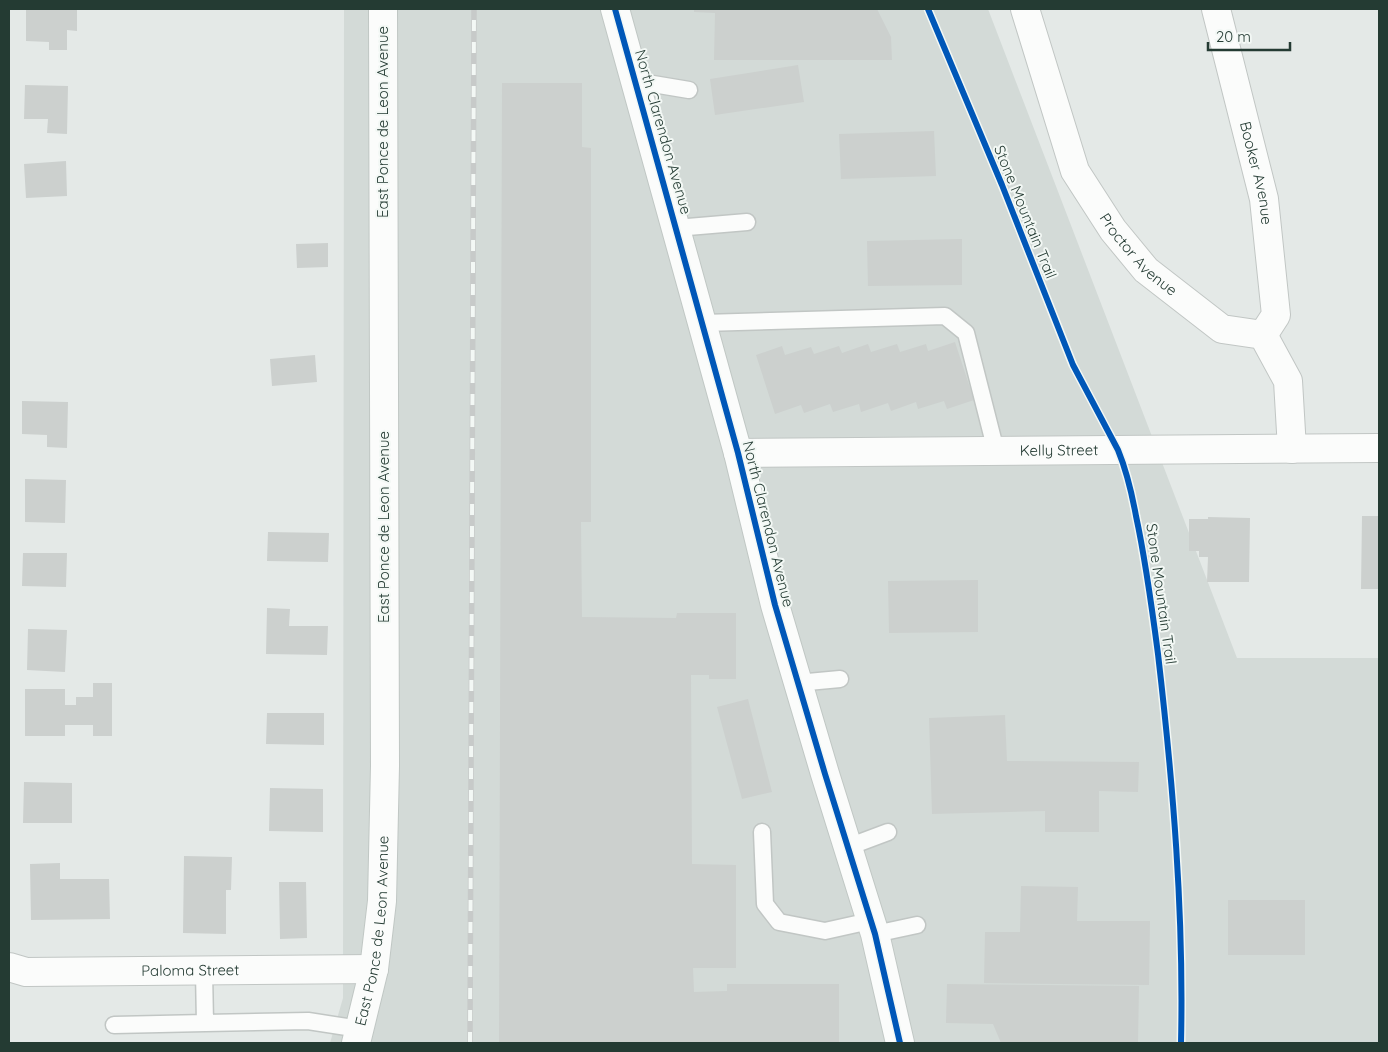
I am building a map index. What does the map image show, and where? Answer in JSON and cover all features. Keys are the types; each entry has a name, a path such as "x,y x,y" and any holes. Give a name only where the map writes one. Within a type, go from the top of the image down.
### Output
{"street":[{"name":"East Ponce de Leon Avenue","path":"358,1036 374,970 382,901 385,766 383,9"},
{"name":"North Clarendon Avenue","path":"615,9 738,453 775,605 872,927 900,1043"},
{"name":"Proctor Avenue","path":"1025,9 1075,171 1113,230 1146,270 1222,329 1262,335"},
{"name":"Booker Avenue","path":"1216,9 1264,199 1276,315 1262,335"},
{"path":"1262,335 1288,382 1292,449"},
{"name":"Kelly Street","path":"738,453 1379,448"},
{"name":"Paloma Street","path":"9,967 26,972 374,970"}],"lane":[{"path":"635,81 689,90"},
{"path":"676,228 747,222"},
{"path":"702,323 945,316 966,334 996,451"},
{"path":"798,684 840,679"},
{"path":"762,832 766,904 779,922 825,931 917,925"},
{"path":"848,846 888,832"},
{"path":"204,971 205,1023"},
{"path":"114,1025 308,1021 358,1036"}],"shaded area":[{"path":"344,9 988,9 1237,658 1379,658 1379,1043 330,1043 343,998"}],"building":[{"path":"694,9 877,9 891,37 892,60 714,60 715,13 694,12"},
{"path":"26,10 77,10 77,31 67,30 67,50 49,50 49,42 26,41"},
{"path":"798,65 804,102 715,115 710,79"},
{"path":"502,83 582,83 582,147 591,148 591,522 581,522 582,617 676,618 677,613 736,613 736,679 709,679 709,675 691,675 692,864 736,865 736,968 693,968 694,992 727,991 727,984 839,984 839,1043 499,1043"},
{"path":"25,85 68,86 67,134 47,133 48,119 24,119"},
{"path":"934,131 936,176 841,179 839,134"},
{"path":"66,161 67,196 26,198 24,164"},
{"path":"962,239 962,285 868,286 867,241"},
{"path":"328,243 328,267 297,268 296,244"},
{"path":"955,342 974,400 947,409 944,401 918,409 916,402 891,411 888,403 861,412 859,404 833,412 830,404 804,413 801,405 775,414 756,355 782,346 785,355 811,347 814,354 839,346 842,353 868,344 871,352 897,344 900,352 926,344 928,351"},
{"path":"315,355 317,382 272,386 270,359"},
{"path":"22,401 68,402 67,448 47,447 47,435 22,434"},
{"path":"25,479 66,480 65,523 25,522"},
{"path":"1362,516 1379,516 1379,589 1361,589"},
{"path":"1208,517 1250,518 1249,582 1207,582 1208,557 1199,557 1199,551 1189,551 1189,519 1208,519"},
{"path":"268,532 329,533 328,562 267,561"},
{"path":"23,553 67,553 66,587 22,586"},
{"path":"978,580 978,632 889,633 888,581"},
{"path":"267,608 290,609 289,626 328,626 327,655 266,654"},
{"path":"28,629 67,630 65,672 27,670"},
{"path":"93,683 112,683 112,736 93,736 93,725 65,725 65,736 25,736 25,689 65,689 65,705 76,705 76,697 93,697"},
{"path":"748,699 772,792 742,799 717,707"},
{"path":"267,713 324,713 324,745 266,744"},
{"path":"1005,715 1007,761 1139,762 1138,792 1099,791 1099,832 1045,832 1045,811 932,814 929,718"},
{"path":"24,782 72,783 72,823 23,823"},
{"path":"270,788 323,789 323,832 269,831"},
{"path":"184,856 232,857 231,890 226,890 226,934 183,933"},
{"path":"60,863 60,879 109,879 110,919 31,920 30,864"},
{"path":"279,882 306,882 307,938 280,939"},
{"path":"1021,886 1078,887 1077,921 1150,921 1149,985 984,983 985,932 1020,932"},
{"path":"1228,900 1305,900 1305,955 1228,955"},
{"path":"947,984 1139,986 1138,1043 1001,1043 993,1024 946,1023"}],"railway":[{"path":"470,1043 474,9"}],"cycle path":[{"path":"615,9 738,453 775,605 875,934 900,1043"},
{"name":"Stone Mountain Trail","path":"928,9 1002,185 1073,365 1118,450 1131,491 1151,602 1168,751 1179,897 1181,1043"}]}
